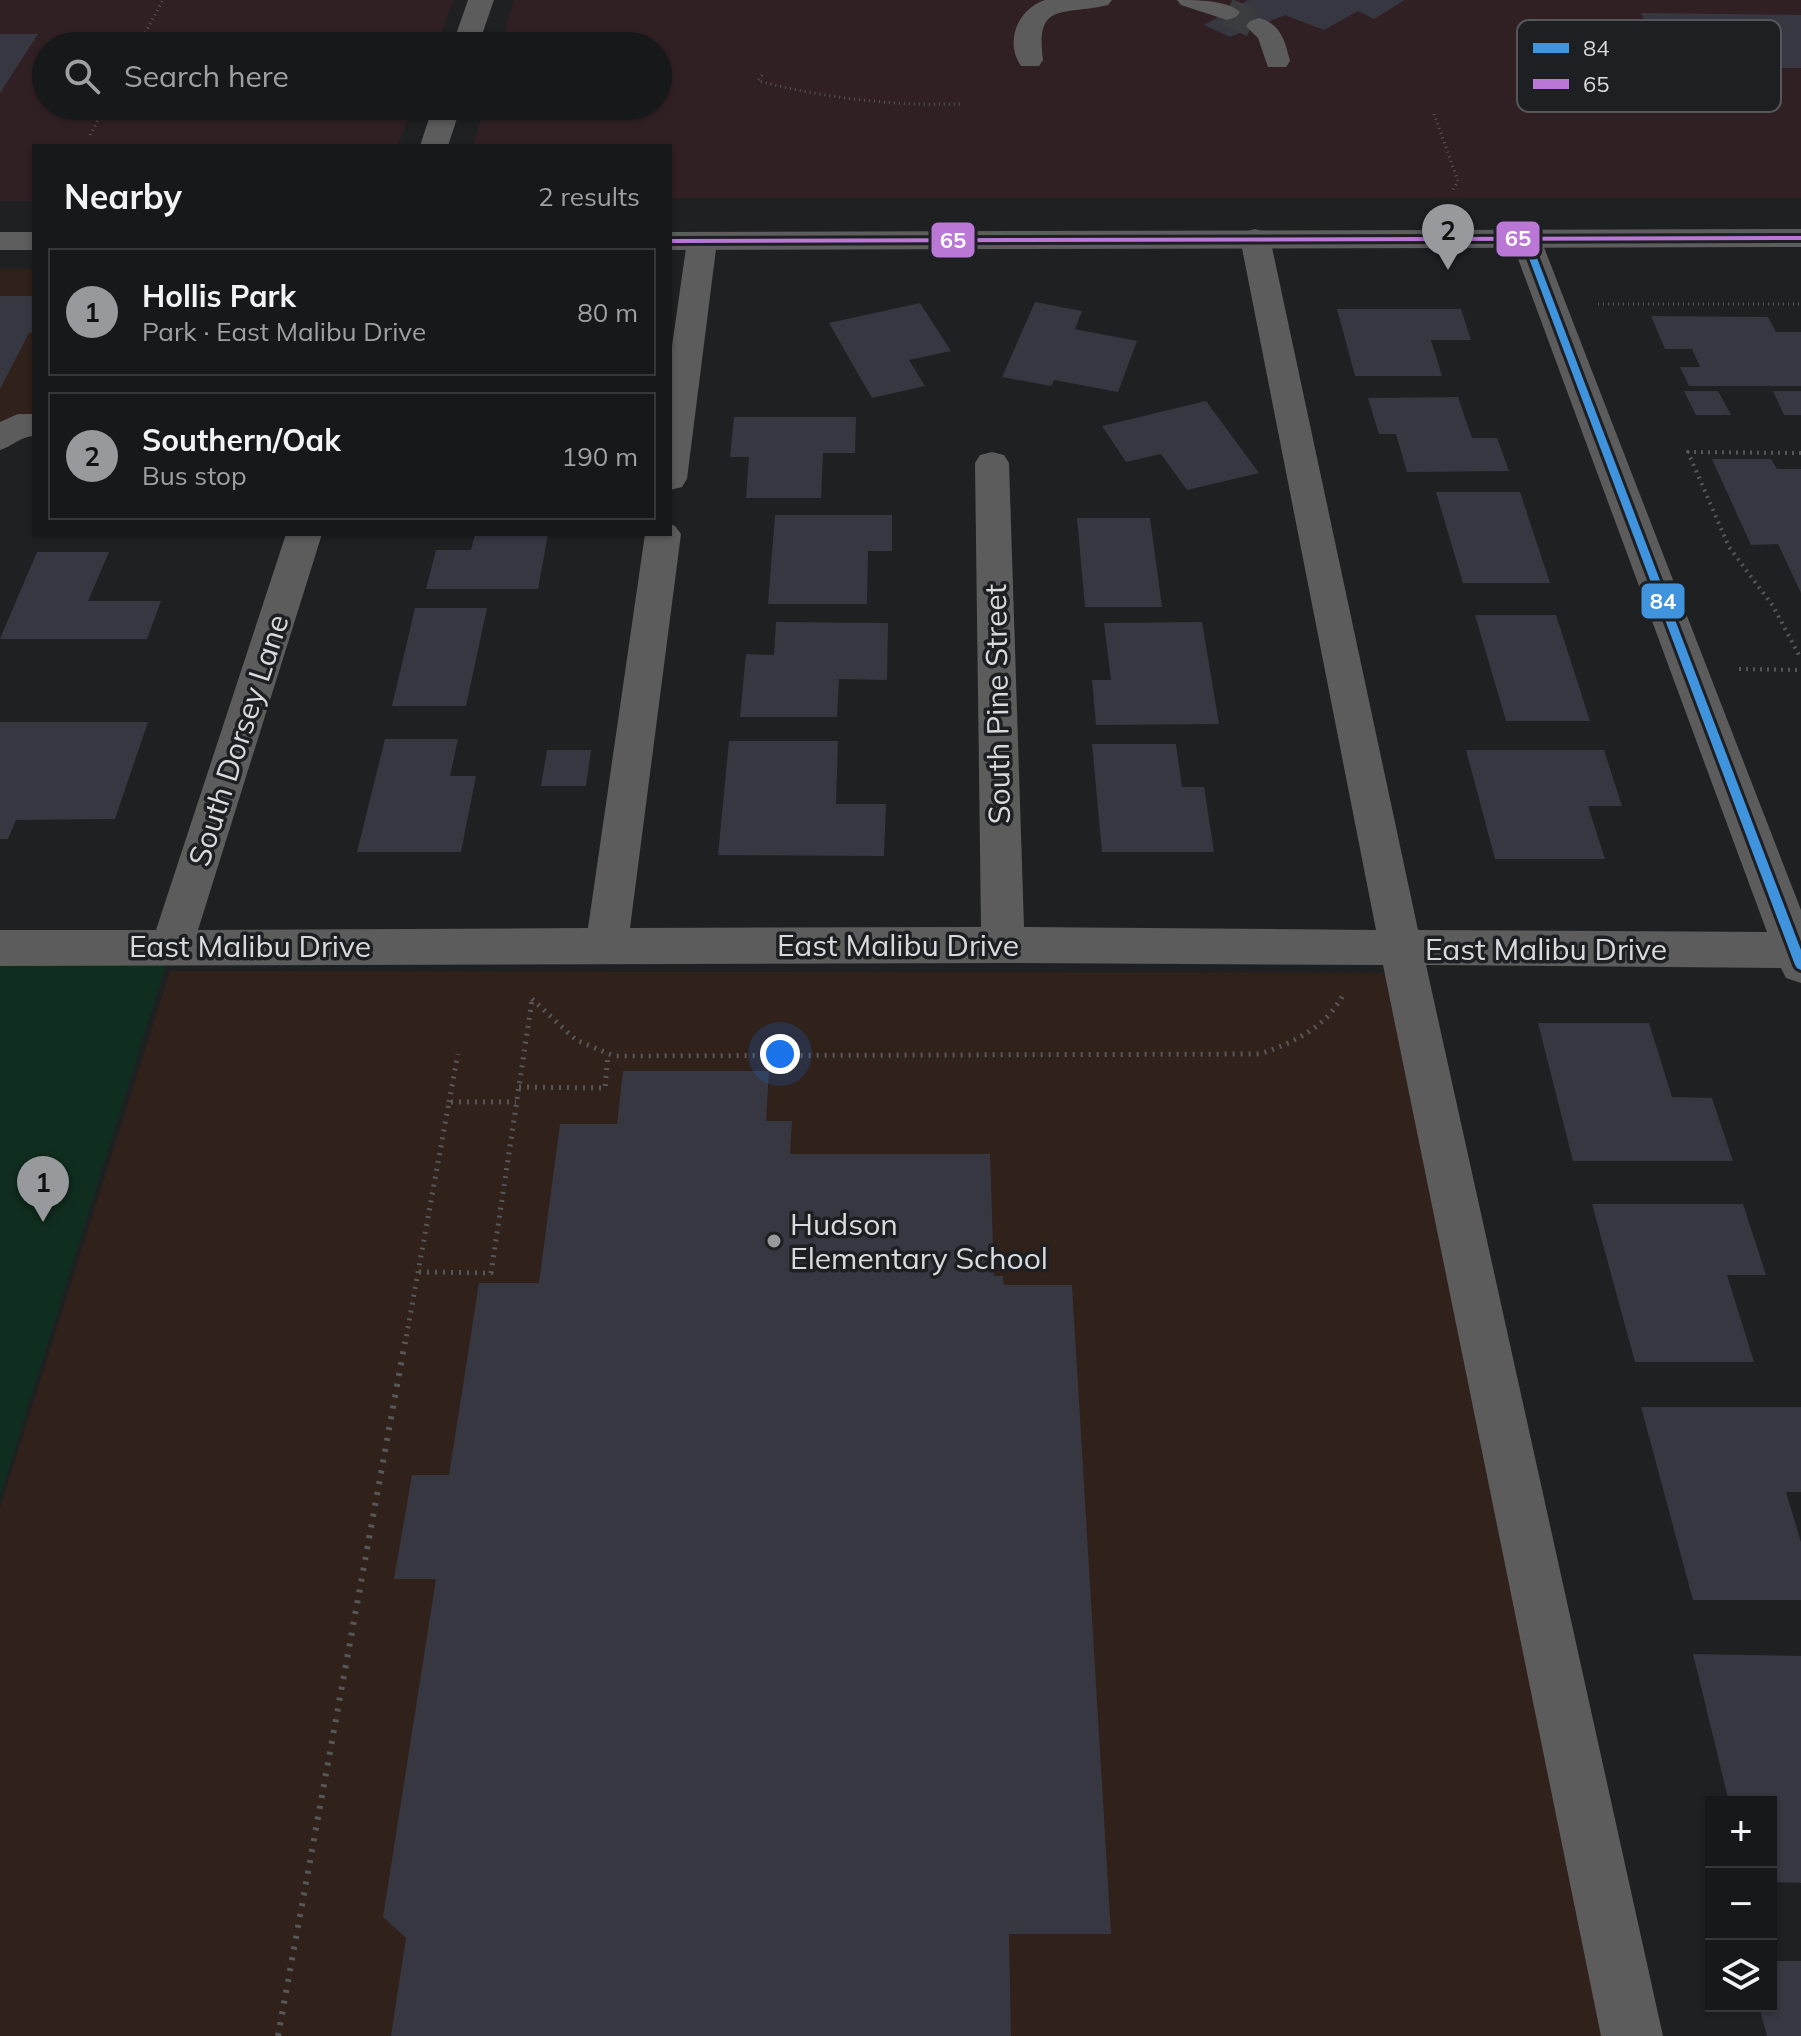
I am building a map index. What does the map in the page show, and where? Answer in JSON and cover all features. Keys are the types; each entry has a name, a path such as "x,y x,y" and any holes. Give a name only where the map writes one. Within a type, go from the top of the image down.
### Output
{"main road":[{"path":"672,241 1801,238"},
{"path":"0,241 32,241"}],"street":[{"path":"470,32 481,0"},
{"path":"1030,60 1027,29 1034,17 1063,3 1099,0"},
{"path":"1190,0 1205,2 1227,12"},
{"path":"1259,26 1270,35 1277,61"},
{"path":"435,144 442,120"},
{"path":"1525,237 1798,958"},
{"path":"1255,238 1401,948 1632,2036"},
{"path":"672,464 702,241"},
{"path":"0,439 18,425 32,425"},
{"name":"South Pine Street","path":"992,463 1003,945"},
{"name":"South Dorsey Lane","path":"172,945 303,536"},
{"path":"607,945 663,536"},
{"name":"East Malibu Drive","path":"0,948 172,945 1003,945 1401,948 1798,958"}],"path":[{"path":"146,32 163,0"},
{"path":"762,75 758,81 786,89 887,102 960,104"},
{"path":"1434,114 1458,181 1453,190"},
{"path":"90,135 98,120"},
{"path":"1590,304 1801,304"},
{"path":"1801,453 1688,452 1729,547 1773,606 1801,659"},
{"path":"1734,669 1801,670"},
{"path":"419,1272 491,1273 532,999 576,1040 614,1056 1260,1054 1285,1045 1322,1022 1341,1002 1346,989"},
{"path":"278,2036 458,1054"},
{"path":"519,1087 605,1088 608,1054"},
{"path":"449,1102 516,1102"}],"shaded area":[{"path":"0,0 454,0 441,32 32,32 32,120 408,120 399,144 32,144 32,201 0,201"},
{"path":"514,0 1801,0 1801,198 672,198 672,144 474,144 480,120 672,120 672,32 504,32"},
{"path":"0,269 32,269 32,426 0,439"},
{"name":"Hudson Elementary School","path":"170,971 1406,973 1631,2036 0,2036 0,1508"}],"green space":[{"path":"172,945 0,1496 0,948"}],"building":[{"path":"1248,0 1405,0 1374,19 1358,11 1324,30 1285,15 1230,37 1204,25"},
{"path":"1641,13 1801,15 1801,68 1781,68 1781,20 1645,20"},
{"path":"0,34 32,34 32,43 0,93"},
{"path":"0,296 32,296 32,333 29,333 0,389"},
{"path":"1035,302 1082,311 1075,329 1137,341 1118,392 1054,380 1051,386 1002,377"},
{"path":"920,303 951,351 909,360 925,386 872,398 829,323"},
{"path":"1337,309 1461,309 1471,340 1431,340 1442,376 1355,376"},
{"path":"1651,316 1768,317 1776,332 1801,332 1801,386 1689,386 1680,367 1700,367 1692,349 1665,349"},
{"path":"1684,391 1718,391 1731,415 1696,415"},
{"path":"1773,391 1801,391 1801,415 1784,415"},
{"path":"1458,397 1472,438 1497,438 1509,471 1407,472 1396,434 1379,434 1368,398"},
{"path":"1206,401 1259,473 1187,490 1161,454 1126,462 1102,426"},
{"path":"734,417 856,417 855,453 823,453 821,498 746,498 749,457 730,457"},
{"path":"1712,459 1771,459 1777,469 1801,469 1801,593 1778,544 1751,545"},
{"path":"1436,492 1520,492 1550,583 1463,583"},
{"path":"775,515 892,515 892,551 868,551 867,604 768,604"},
{"path":"1077,518 1150,518 1162,607 1085,607"},
{"path":"474,536 548,536 538,589 426,589 436,550 471,550"},
{"path":"37,552 109,552 88,601 161,601 147,639 0,639"},
{"path":"415,608 487,608 466,706 392,706"},
{"path":"1475,615 1556,615 1590,721 1506,721"},
{"path":"776,622 888,623 887,680 839,679 837,717 740,717 746,654 774,655"},
{"path":"1202,622 1219,724 1096,725 1092,680 1111,680 1104,623"},
{"path":"0,722 148,722 115,819 16,820 8,839 0,839"},
{"path":"385,739 458,739 450,776 476,776 461,852 357,852"},
{"path":"729,741 838,741 836,804 886,804 884,856 718,855"},
{"path":"1092,744 1176,744 1182,787 1204,787 1214,852 1102,852"},
{"path":"547,750 591,750 586,786 541,786"},
{"path":"1466,750 1604,750 1622,806 1588,806 1605,859 1495,859"},
{"path":"1538,1023 1649,1023 1672,1097 1712,1098 1733,1161 1573,1161"},
{"path":"623,1071 769,1071 766,1121 792,1121 790,1154 990,1154 994,1276 1003,1276 1004,1285 1072,1285 1111,1934 1009,1934 1011,2036 391,2036 406,1938 383,1917 436,1579 394,1579 412,1475 449,1475 479,1283 539,1283 560,1124 617,1124"},
{"path":"1592,1204 1743,1204 1766,1275 1727,1275 1754,1362 1635,1362"},
{"path":"1641,1407 1801,1407 1801,1492 1786,1492 1801,1542 1801,1600 1693,1600"},
{"path":"1693,1654 1801,1656 1801,1883 1777,1882 1777,1796 1728,1796"},
{"path":"1777,1961 1801,1961 1801,2036 1767,2036 1761,2012 1777,2012"}],"tunnel":[{"path":"1227,12 1259,26"}],"transit line":[{"name":"84","path":"1525,237 1801,965"},
{"name":"65","path":"672,241 1801,238"}],"place":[{"name":"Southern/Oak","path":"1448,270"},
{"name":"Hollis Park","path":"43,1222"},
{"name":"Hudson Elementary School","path":"774,1241"}]}
